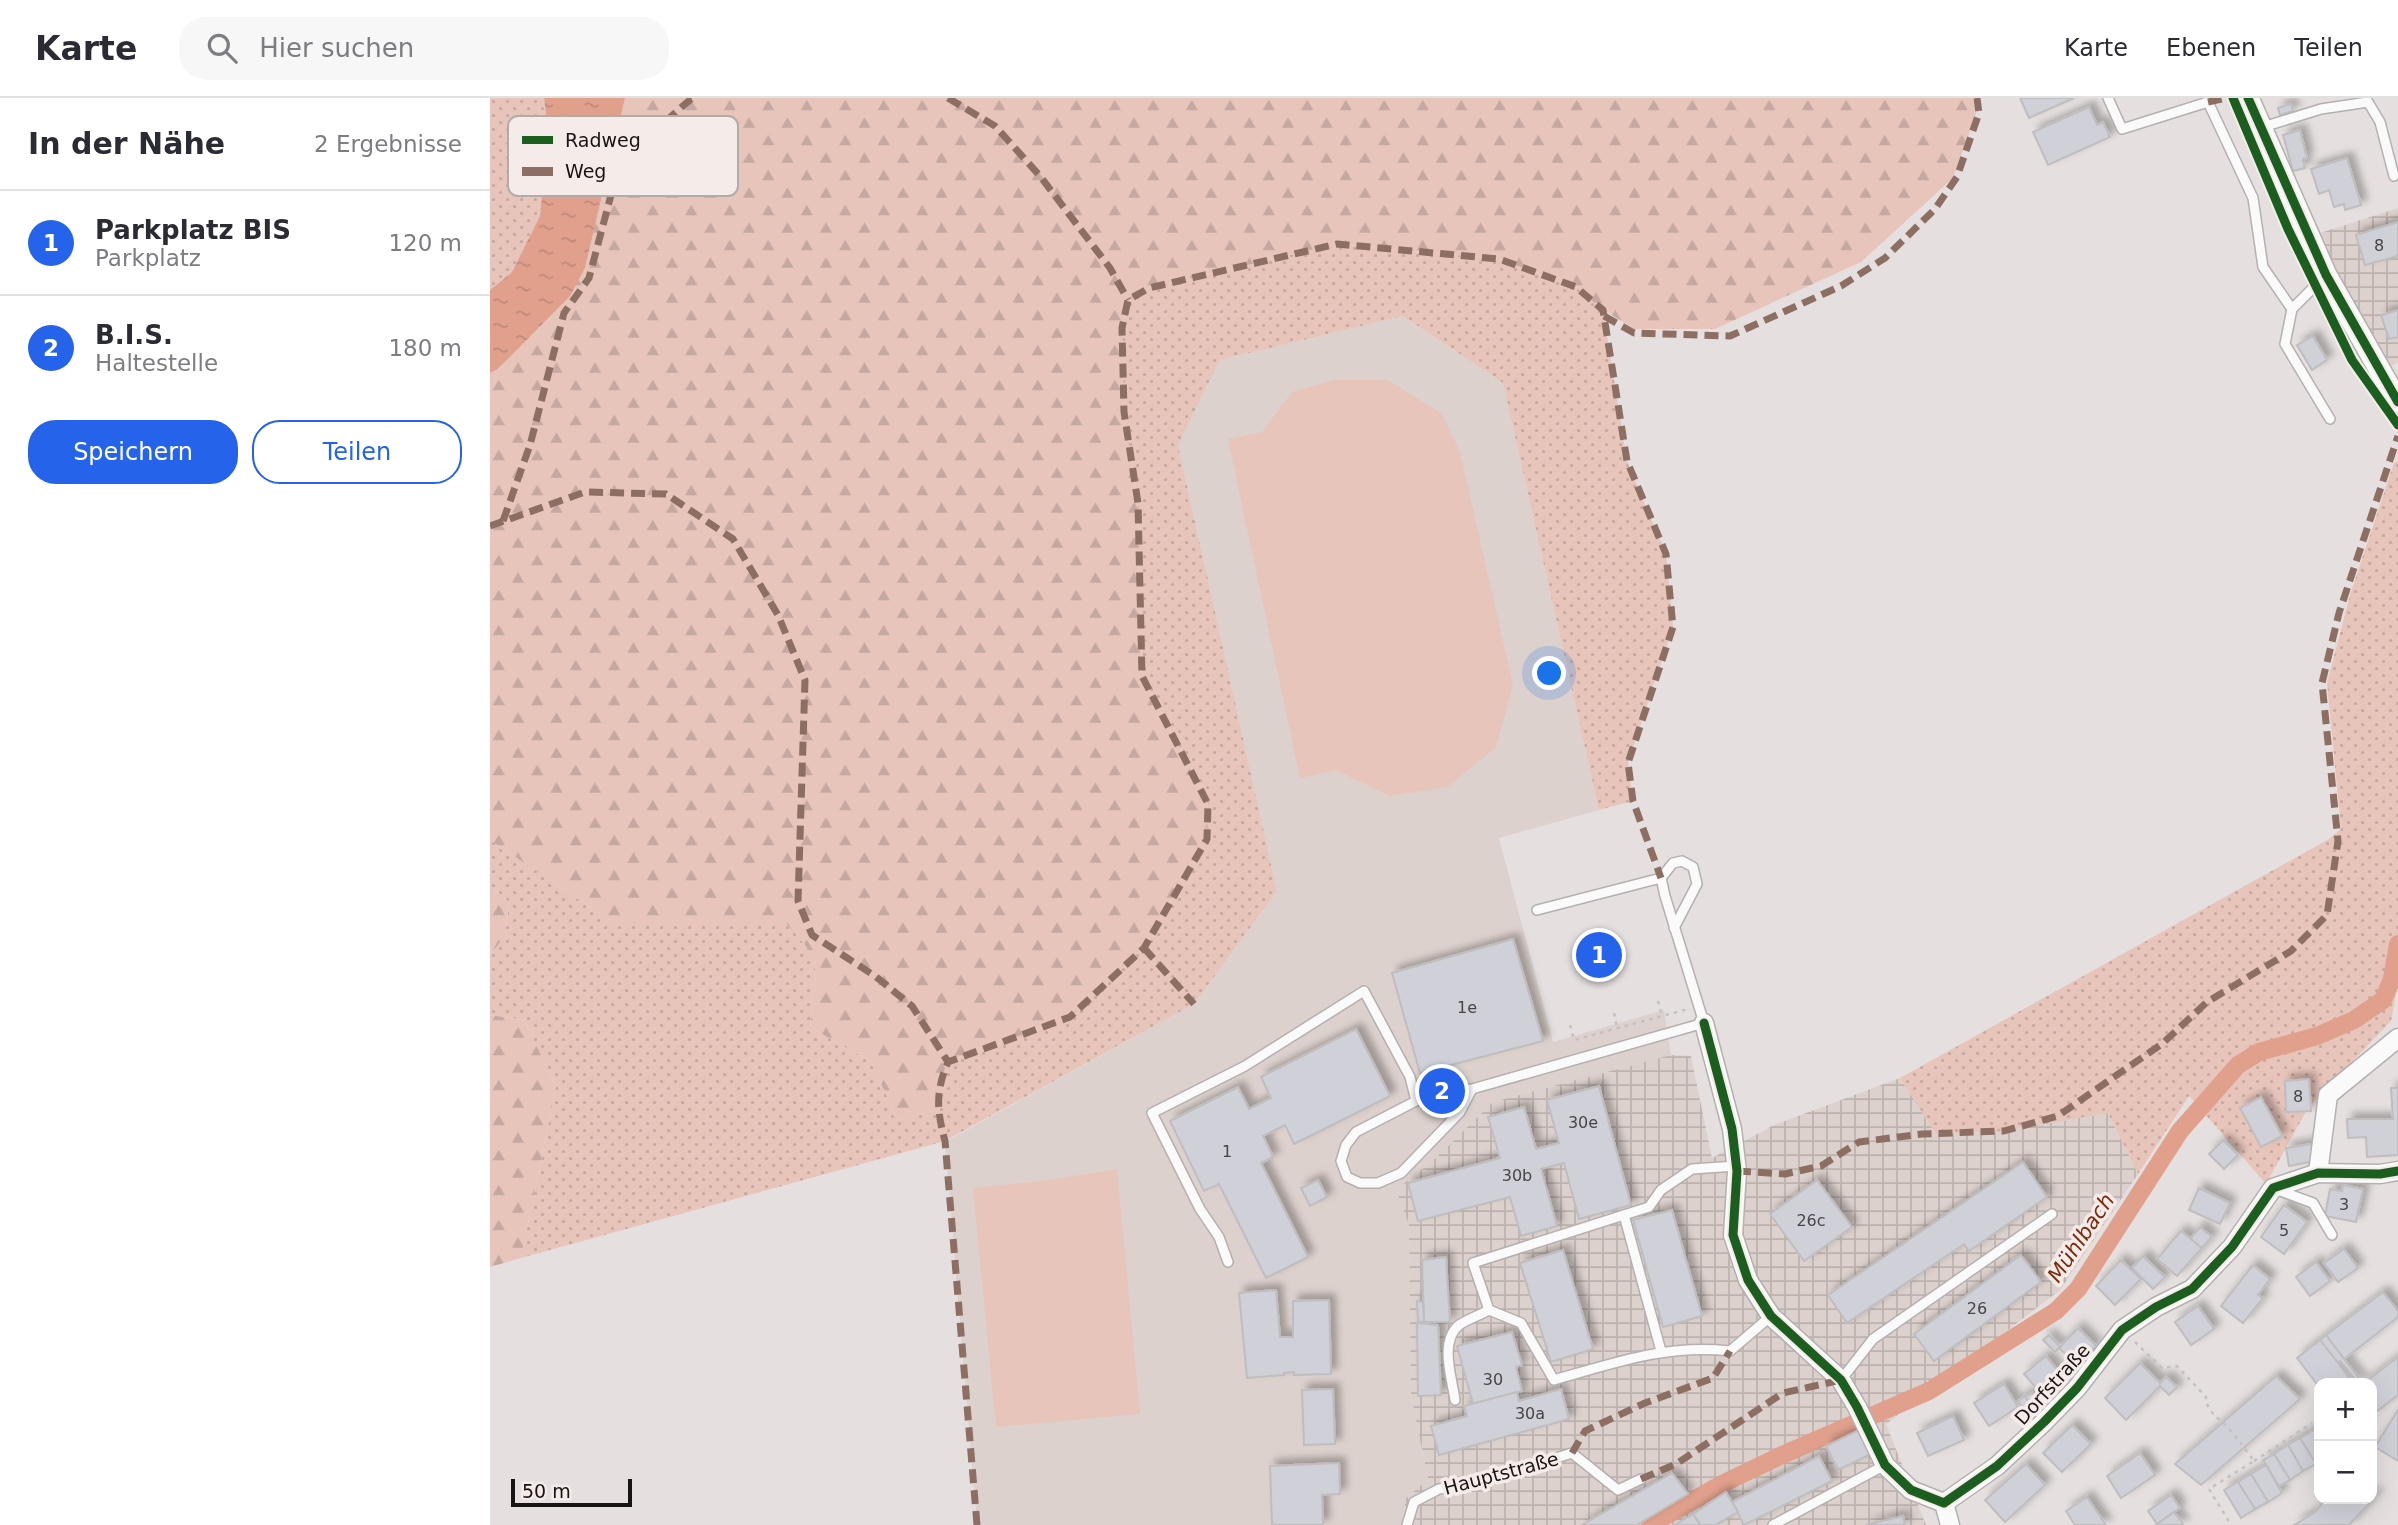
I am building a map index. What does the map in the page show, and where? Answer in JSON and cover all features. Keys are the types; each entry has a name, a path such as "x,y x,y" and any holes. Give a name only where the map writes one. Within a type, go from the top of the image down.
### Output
{"street":[{"path":"2248,98 2326,275 2398,402"},
{"path":"1704,1023 1732,1129 1736,1166 1733,1235 1748,1280 1771,1316 1841,1380 1885,1465 1911,1490 1944,1503 1950,1525"},
{"path":"2318,1173 2329,1095 2398,1038"},
{"path":"2273,1188 2318,1173 2380,1174 2398,1171"},
{"name":"Dorfstraße","path":"1944,1503 1997,1466 2044,1422 2077,1388 2122,1330 2156,1307 2192,1289 2232,1247 2273,1188"}],"lane":[{"path":"2108,98 2122,129 2208,102 2253,198 2263,267 2292,309"},
{"path":"2261,128 2321,109 2368,102 2380,122 2394,176"},
{"path":"2326,275 2292,309 2285,344 2330,419"},
{"path":"1537,910 1661,878 1673,863 1682,861 1693,867 1697,884 1674,928"},
{"path":"1472,1088 1460,1112 1401,1173 1378,1183 1360,1183 1347,1177 1340,1161 1346,1145 1356,1132 1416,1101 1442,1091 1472,1088 1704,1023 1661,878"},
{"path":"1228,1262 1219,1237 1200,1209 1152,1113 1245,1066 1364,991 1410,1077 1416,1101"},
{"path":"1489,1310 1474,1263 1649,1207 1661,1190 1692,1169 1736,1166"},
{"path":"2273,1188 2313,1203 2332,1235"},
{"path":"1841,1380 1873,1339 2052,1214"},
{"path":"1625,1215 1661,1352"},
{"path":"1455,1400 1447,1352 1451,1338 1458,1326 1489,1310 1521,1323 1554,1380 1651,1352 1709,1348 1730,1351 1771,1316"},
{"name":"Hauptstraße","path":"1407,1525 1414,1502 1439,1489 1475,1484 1573,1453 1618,1490 1641,1479"},
{"path":"1773,1525 1885,1465"}],"path":[{"path":"1658,1001 1662,1016"},
{"path":"1570,1025 1574,1040 1698,1006"},
{"path":"1614,1013 1617,1028"},
{"path":"2122,1330 2162,1368 2177,1366 2206,1397 2213,1416 2227,1426 2254,1461"},
{"path":"2231,1525 2209,1489 2312,1423"}],"shaded area":[{"path":"2398,208 2398,362 2386,369 2314,235"},
{"path":"1403,316 1503,383 1599,810 1499,838 1553,1042 1664,1010 1671,1055 1493,1102 1436,1158 1397,1190 1409,1225 1411,1395 1428,1479 1406,1498 1402,1525 977,1525 945,1142 1194,1004 1277,891 1178,445 1220,360"},
{"path":"1671,1055 1691,1056 1712,1158 1774,1125 1900,1078 1936,1134 2004,1131 2108,1113 2138,1174 2060,1290 1886,1424 1926,1525 1402,1525 1406,1498 1428,1479 1411,1395 1409,1225 1396,1190 1436,1158 1493,1102"}],"green space":[{"path":"490,98 544,98 546,116 508,116 508,196 542,196 540,216 512,272 490,290"},
{"path":"625,98 1973,98 1976,114 1953,178 1861,262 1715,329 1635,329 1603,310 1576,287 1499,259 1337,244 1149,288 1128,300 1122,328 1124,412 1138,503 1142,676 1208,804 1207,839 1144,948 1070,1017 948,1062 941,1078 937,1110 898,1120 871,1062 810,1027 816,958 786,923 614,923 490,840 490,373 499,369 585,268 602,196 738,196 738,116 621,116"},
{"path":"1337,244 1499,259 1576,287 1603,310 1627,461 1666,554 1673,627 1628,763 1633,801 1599,810 1503,383 1403,316 1220,360 1178,445 1277,891 1194,1004 945,1141 521,1258 556,1086 524,1020 490,1015 490,954 505,937 509,902 490,887 490,840 614,923 786,922 816,958 810,1027 871,1062 898,1120 936,1110 941,1078 948,1062 1070,1017 1208,804 1142,676 1138,503 1124,412 1122,328 1128,300 1149,288"},
{"path":"1334,380 1388,380 1442,414 1460,452 1513,685 1496,747 1447,787 1390,796 1336,770 1300,778 1228,439 1262,432 1292,392"},
{"path":"2398,461 2398,982 2391,1021 2308,1108 2266,1184 2189,1096 2138,1174 2108,1113 2004,1131 1936,1134 1900,1078 2329,839 2341,829 2327,683 2350,595 2394,463"},
{"path":"490,887 509,902 505,937 490,954"},
{"path":"490,1015 524,1020 556,1086 521,1258 490,1267"},
{"path":"1117,1169 1140,1414 996,1427 973,1188"}],"water":[{"path":"544,98 625,98 621,116 546,116"},
{"path":"542,196 602,196 585,268 570,296 498,369 490,373 490,290 512,272 540,216"}],"building":[{"path":"2020,98 2074,98 2029,118"},
{"path":"2291,104 2293,111 2280,115 2278,108"},
{"path":"2089,107 2097,125 2103,122 2110,137 2048,165 2033,132"},
{"path":"2300,130 2307,158 2303,159 2305,168 2293,171 2283,135"},
{"path":"2347,158 2361,205 2345,210 2344,204 2334,207 2329,190 2319,194 2311,169"},
{"path":"2398,222 2398,256 2365,265 2356,235"},
{"path":"2398,310 2398,337 2389,339 2381,315"},
{"path":"2313,336 2327,360 2312,370 2297,345"},
{"path":"1513,939 1543,1041 1420,1073 1392,973"},
{"path":"1356,1029 1390,1096 1294,1144 1285,1125 1263,1136 1273,1157 1261,1163 1308,1257 1266,1278 1219,1184 1204,1191 1170,1121 1238,1087 1249,1109 1271,1098 1261,1077"},
{"path":"2309,1079 2311,1111 2286,1112 2285,1081"},
{"path":"1599,1086 1631,1205 1579,1219 1564,1163 1541,1169 1557,1226 1521,1236 1510,1197 1418,1221 1408,1183 1500,1158 1488,1117 1524,1107 1536,1149 1559,1143 1547,1100"},
{"path":"2391,1088 2398,1088 2398,1155 2367,1157 2366,1137 2348,1138 2347,1119 2393,1119"},
{"path":"2261,1097 2282,1136 2261,1147 2240,1108"},
{"path":"2223,1140 2238,1155 2224,1169 2209,1154"},
{"path":"2312,1144 2315,1161 2289,1166 2286,1148"},
{"path":"2023,1162 2047,1197 1969,1251 1964,1244 1847,1323 1828,1295"},
{"path":"1318,1180 1327,1197 1310,1206 1301,1188"},
{"path":"1817,1180 1852,1227 1804,1261 1770,1214"},
{"path":"2343,1185 2363,1189 2356,1222 2325,1216 2330,1189 2342,1191"},
{"path":"2199,1188 2230,1203 2220,1224 2189,1210"},
{"path":"2284,1205 2307,1222 2284,1254 2261,1237"},
{"path":"1672,1210 1702,1316 1663,1327 1633,1220"},
{"path":"2200,1227 2212,1237 2202,1248 2190,1239"},
{"path":"2181,1231 2202,1248 2177,1276 2157,1259"},
{"path":"2344,1249 2358,1268 2338,1282 2324,1263"},
{"path":"1563,1250 1593,1349 1551,1362 1520,1263"},
{"path":"2021,1255 2041,1282 1934,1361 1914,1334"},
{"path":"2143,1256 2165,1277 2153,1289 2132,1268"},
{"path":"1446,1257 1450,1322 1424,1322 1422,1260"},
{"path":"2121,1260 2141,1279 2115,1305 2096,1286"},
{"path":"2316,1262 2330,1281 2310,1296 2296,1277"},
{"path":"2253,1265 2270,1279 2258,1295 2263,1298 2243,1323 2221,1306"},
{"path":"1276,1290 1280,1337 1293,1337 1293,1301 1329,1300 1331,1374 1294,1375 1294,1372 1247,1378 1239,1293"},
{"path":"2383,1292 2398,1311 2398,1317 2344,1359 2326,1335"},
{"path":"1417,1301 1423,1302 1424,1322 1418,1322"},
{"path":"2198,1306 2214,1329 2191,1345 2175,1322"},
{"path":"1417,1323 1438,1325 1441,1395 1418,1396"},
{"path":"2078,1328 2096,1346 2077,1365 2059,1348"},
{"path":"1512,1332 1522,1365 1516,1367 1522,1391 1473,1404 1457,1346"},
{"path":"2049,1335 2060,1347 2055,1352 2043,1340"},
{"path":"2326,1335 2359,1378 2354,1378 2340,1361 2338,1363 2320,1340"},
{"path":"2320,1340 2349,1378 2314,1378 2314,1380 2297,1358"},
{"path":"2046,1356 2063,1377 2041,1394 2024,1374"},
{"path":"2398,1357 2398,1395 2377,1411 2377,1378 2371,1378"},
{"path":"2140,1363 2160,1386 2126,1420 2105,1398"},
{"path":"2276,1376 2300,1399 2201,1485 2175,1464"},
{"path":"2166,1377 2177,1387 2169,1395 2160,1386"},
{"path":"2004,1384 2018,1407 1989,1426 1974,1403"},
{"path":"1333,1389 1335,1444 1304,1445 1302,1390"},
{"path":"1561,1389 1569,1419 1439,1455 1431,1426 1467,1416 1464,1406 1517,1392 1519,1401"},
{"path":"2032,1393 2038,1404 2032,1408 2025,1396"},
{"path":"2025,1396 2032,1408 2025,1412 2018,1401"},
{"path":"2398,1410 2398,1461 2377,1448 2377,1444"},
{"path":"1953,1416 1964,1440 1928,1456 1917,1433"},
{"path":"2072,1425 2091,1444 2062,1472 2043,1453"},
{"path":"1861,1429 1873,1453 1838,1470 1826,1446"},
{"path":"2314,1430 2314,1461 2300,1438"},
{"path":"2300,1438 2314,1465 2303,1471 2288,1445"},
{"path":"2288,1445 2303,1471 2290,1480 2274,1454"},
{"path":"2140,1453 2155,1475 2121,1498 2107,1476"},
{"path":"2274,1454 2290,1480 2279,1486 2263,1460"},
{"path":"1819,1456 1832,1481 1744,1525 1732,1502"},
{"path":"1339,1463 1340,1494 1322,1495 1323,1525 1272,1525 1270,1466"},
{"path":"2026,1464 2045,1485 2005,1522 1985,1500"},
{"path":"2266,1465 2282,1493 2268,1502 2251,1474"},
{"path":"1672,1473 1688,1494 1637,1525 1582,1525"},
{"path":"2251,1474 2268,1502 2255,1509 2238,1482"},
{"path":"2238,1482 2255,1509 2241,1518 2224,1490"},
{"path":"1726,1492 1738,1512 1715,1525 1701,1525 1693,1514"},
{"path":"2171,1495 2180,1508 2157,1524 2148,1511"},
{"path":"2087,1497 2106,1525 2075,1525 2066,1511"},
{"path":"2322,1504 2369,1504 2349,1525 2294,1525 2315,1512"},
{"path":"2174,1512 2183,1524 2156,1525"},
{"path":"1693,1514 1700,1525 1675,1525"},
{"path":"1903,1516 1905,1525 1866,1525"}],"waterway":[{"name":"Mühlbach","path":"1650,1525 1720,1485 1782,1455 1929,1391 2056,1311 2078,1289 2180,1131 2238,1065 2259,1052 2317,1036 2354,1020 2383,1000 2392,979 2398,944"}],"marked path":[{"path":"672,116 695,98"},
{"path":"948,98 995,126 1040,176 1110,268 1128,300"},
{"path":"1604,316 1634,333 1730,336 1841,286 1885,258 1935,209 1957,177 1979,113 1977,98"},
{"path":"2208,102 2226,98"},
{"path":"503,521 530,445 564,313 589,278 611,196"},
{"path":"977,1525 945,1141 939,1111 939,1092 944,1073 948,1062 1070,1017 1144,948 1207,839 1208,804 1142,676 1138,503 1124,412 1122,328 1128,300 1149,288 1337,244 1499,259 1576,287 1603,310 1627,461 1666,554 1673,627 1628,763 1633,801 1661,878"},
{"path":"1737,1171 1785,1174 1821,1166 1859,1142 1922,1134 2004,1131 2058,1116 2163,1043 2207,1002 2291,951 2327,915 2338,841 2322,683 2339,613 2398,436"},
{"path":"490,526 585,492 666,494 733,539 778,615 805,680 798,901 812,935 875,976 912,1006 948,1062"},
{"path":"1144,948 1194,1004"},
{"path":"1572,1453 1585,1431 1645,1403 1713,1378 1730,1351"},
{"path":"1641,1479 1676,1464 1783,1393 1841,1380"}],"cycle path":[{"path":"2233,98 2288,229 2352,360 2398,425"},
{"path":"2248,98 2326,275 2398,402"},
{"path":"1704,1023 1732,1129 1737,1171 1733,1235 1748,1280 1771,1316 1841,1380 1885,1465 1911,1490 1944,1503 1997,1466 2044,1422 2077,1388 2122,1330 2156,1307 2192,1289 2232,1247 2273,1188 2318,1173 2380,1174 2398,1171"}],"place":[{"name":"Parkplatz BIS","path":"1599,955"},
{"name":"B.I.S.","path":"1442,1091"}]}
